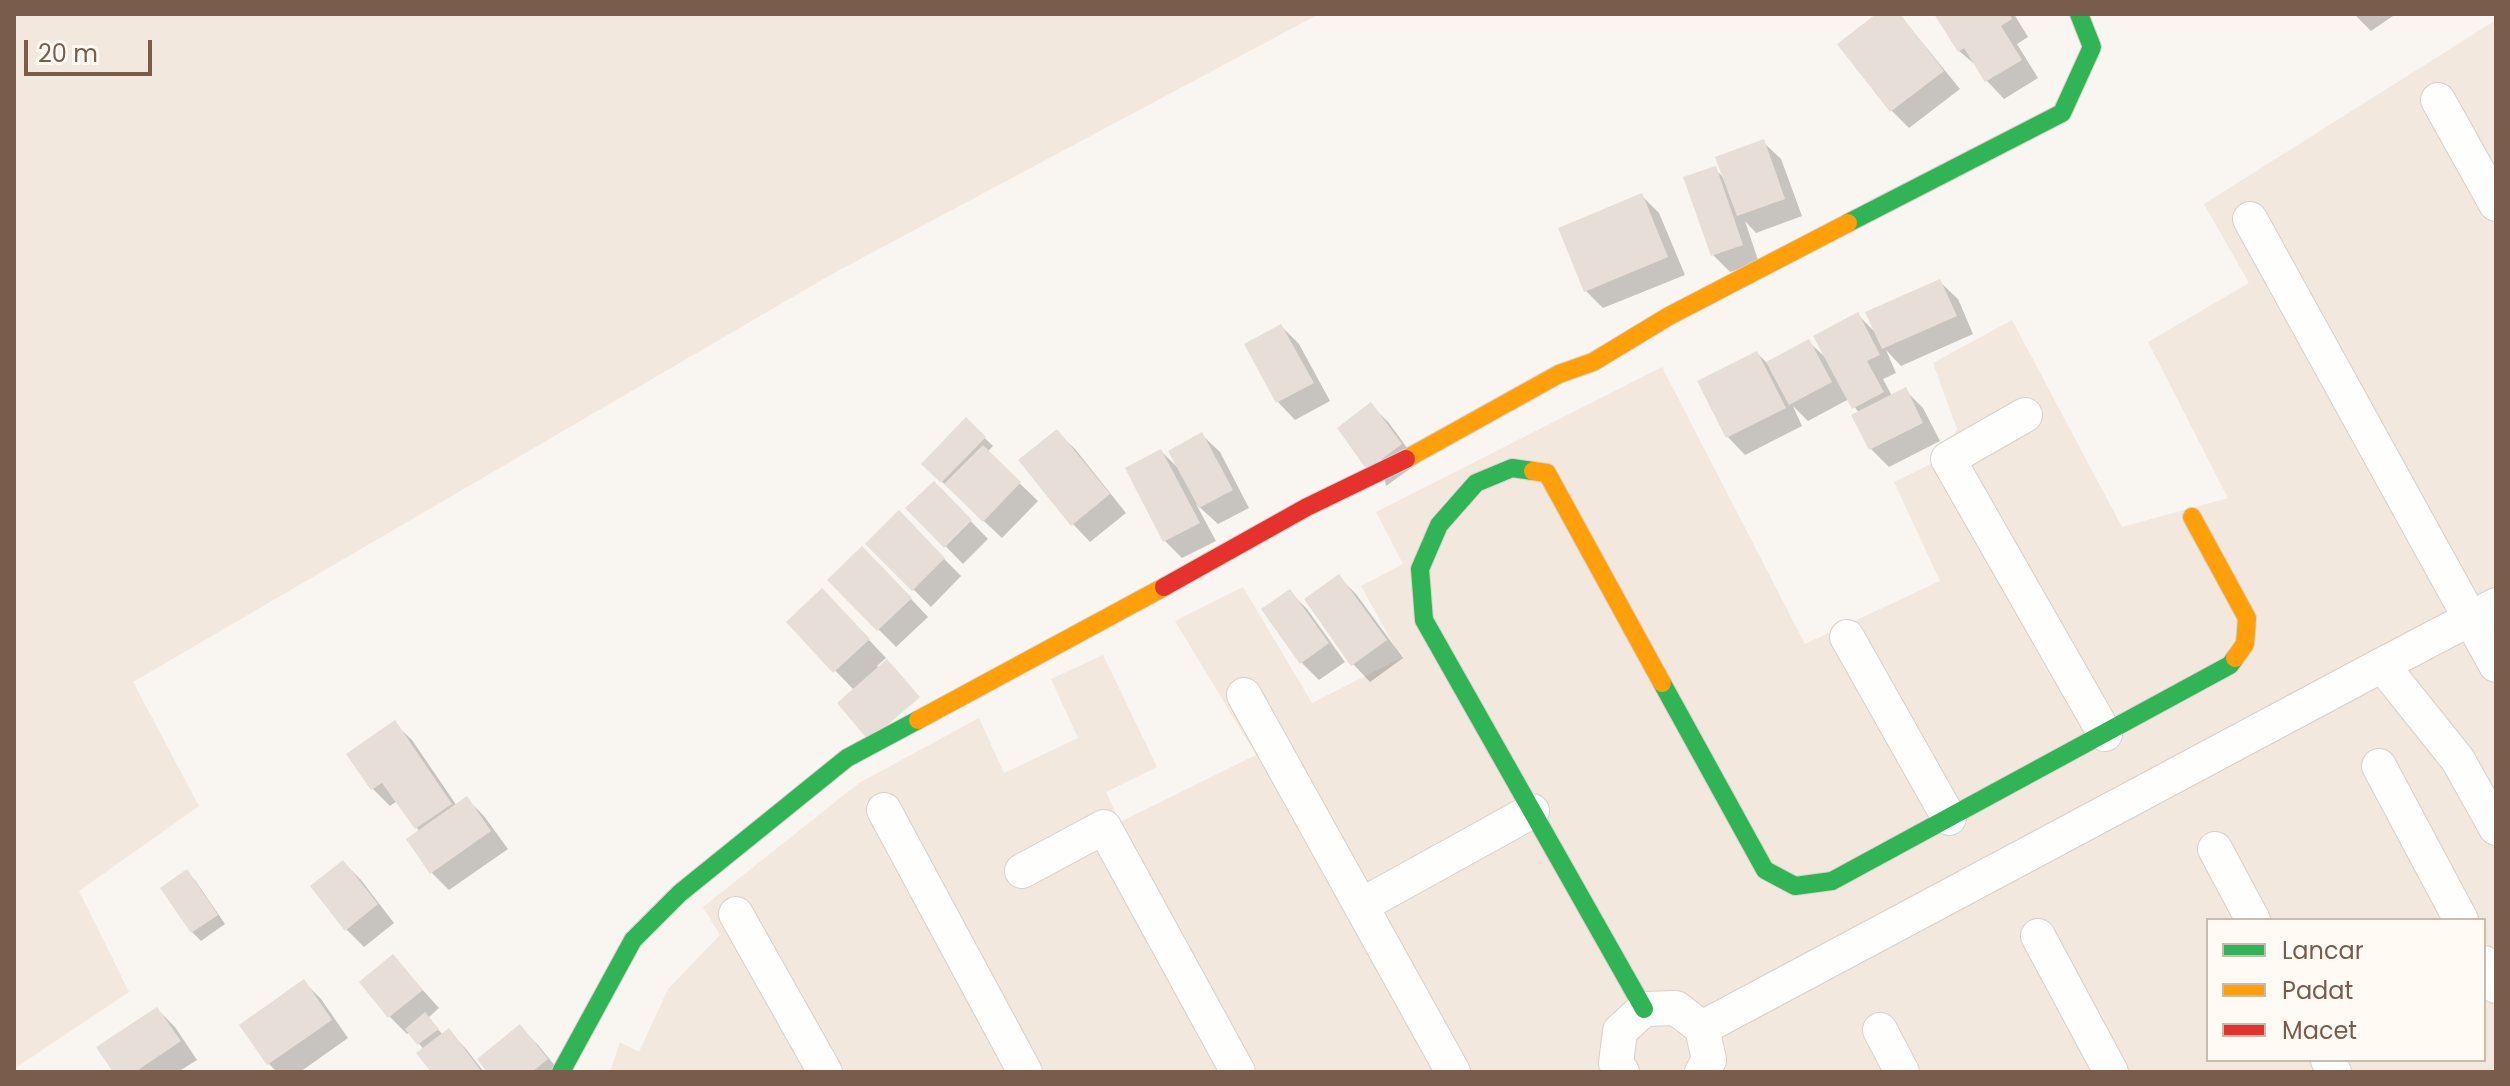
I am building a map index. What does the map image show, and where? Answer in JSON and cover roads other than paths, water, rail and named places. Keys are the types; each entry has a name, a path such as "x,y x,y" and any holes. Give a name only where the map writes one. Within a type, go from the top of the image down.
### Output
{"street":[{"path":"561,1072 633,940 680,893 847,758 1307,507 1406,459 1559,374 1593,362 1669,316 2062,113 2092,47 2079,14"},
{"path":"2438,100 2496,204"},
{"path":"2250,219 2483,612 2496,665"},
{"path":"2025,415 1948,459 2105,734"},
{"path":"1644,1009 1424,620 1420,569 1439,525 1476,483 1512,468 1547,473 1765,870 1795,886 1832,881 2230,665 2245,644 2247,618 2192,517"},
{"path":"1702,1028 2483,612"},
{"path":"1847,637 1949,818"},
{"path":"2382,665 2458,760 2496,828"},
{"path":"1244,695 1453,1072"},
{"path":"2379,766 2460,918"},
{"path":"884,810 1025,1072"},
{"path":"1362,905 1532,811"},
{"path":"1022,871 1104,827 1238,1072"},
{"path":"2215,849 2252,918"},
{"path":"736,914 825,1072"},
{"path":"2038,936 2111,1072"},
{"path":"2486,967 2496,986"},
{"path":"1622,1072 1616,1063 1620,1031 1644,1009 1676,1008 1702,1028 1709,1060 1702,1072"},
{"path":"1880,1030 1902,1072"}]}
